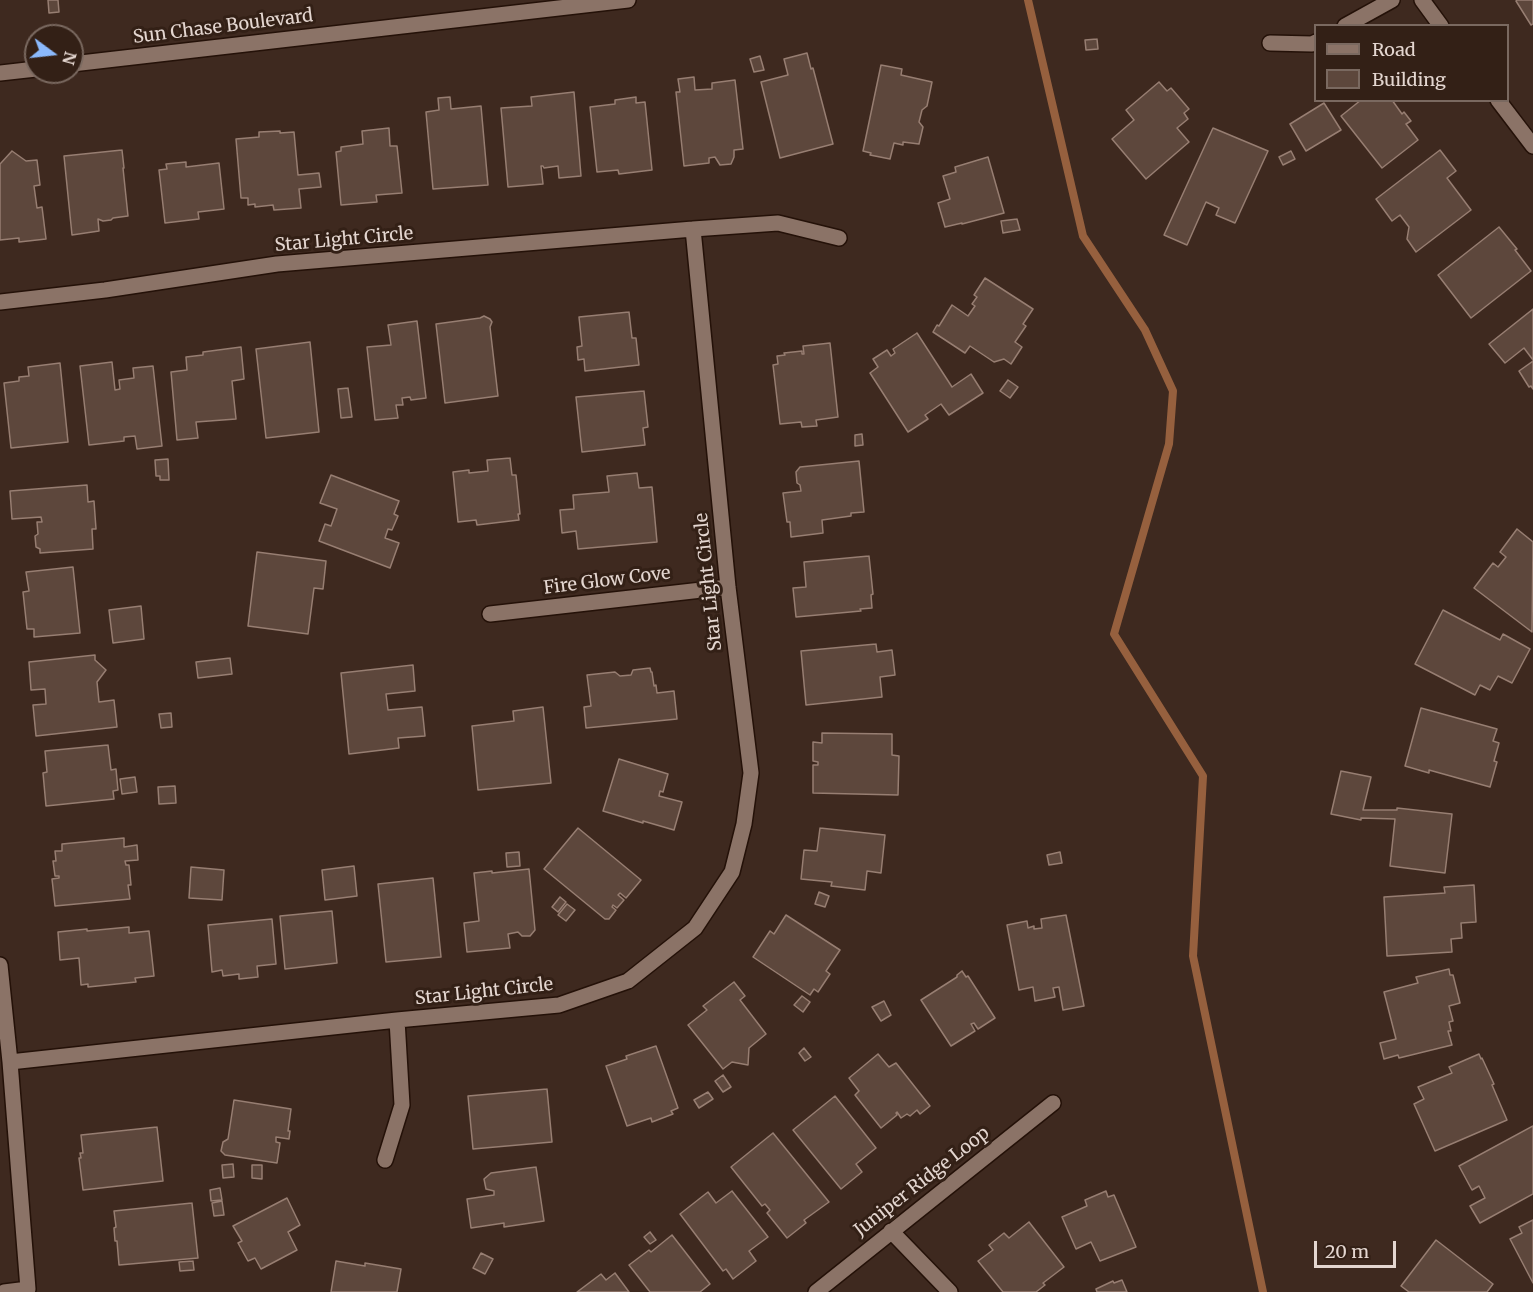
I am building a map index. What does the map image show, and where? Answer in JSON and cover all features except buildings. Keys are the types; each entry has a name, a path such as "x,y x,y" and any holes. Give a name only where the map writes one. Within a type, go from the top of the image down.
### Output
{"street":[{"name":"Sun Chase Boulevard","path":"84,63 628,0"},
{"path":"1350,24 1392,0"},
{"path":"1422,0 1440,24"},
{"path":"1270,43 1314,43"},
{"path":"0,73 24,70"},
{"path":"1500,102 1533,146"},
{"name":"Star Light Circle","path":"0,302 105,290 277,264 693,229 778,224 838,238"},
{"name":"Star Light Circle","path":"10,1062 397,1020 559,1005 628,981 695,928 732,872 744,824 751,773 728,587 693,229"},
{"name":"Fire Glow Cove","path":"490,614 728,587"},
{"path":"0,965 28,1289 4,1292"},
{"path":"385,1160 402,1105 397,1020"},
{"name":"Juniper Ridge Loop","path":"816,1292 1053,1103"},
{"path":"891,1231 950,1292"}],"waterway":[{"path":"1028,0 1083,236 1145,330 1173,391 1169,444 1114,634 1203,776 1193,956 1263,1292"}]}
